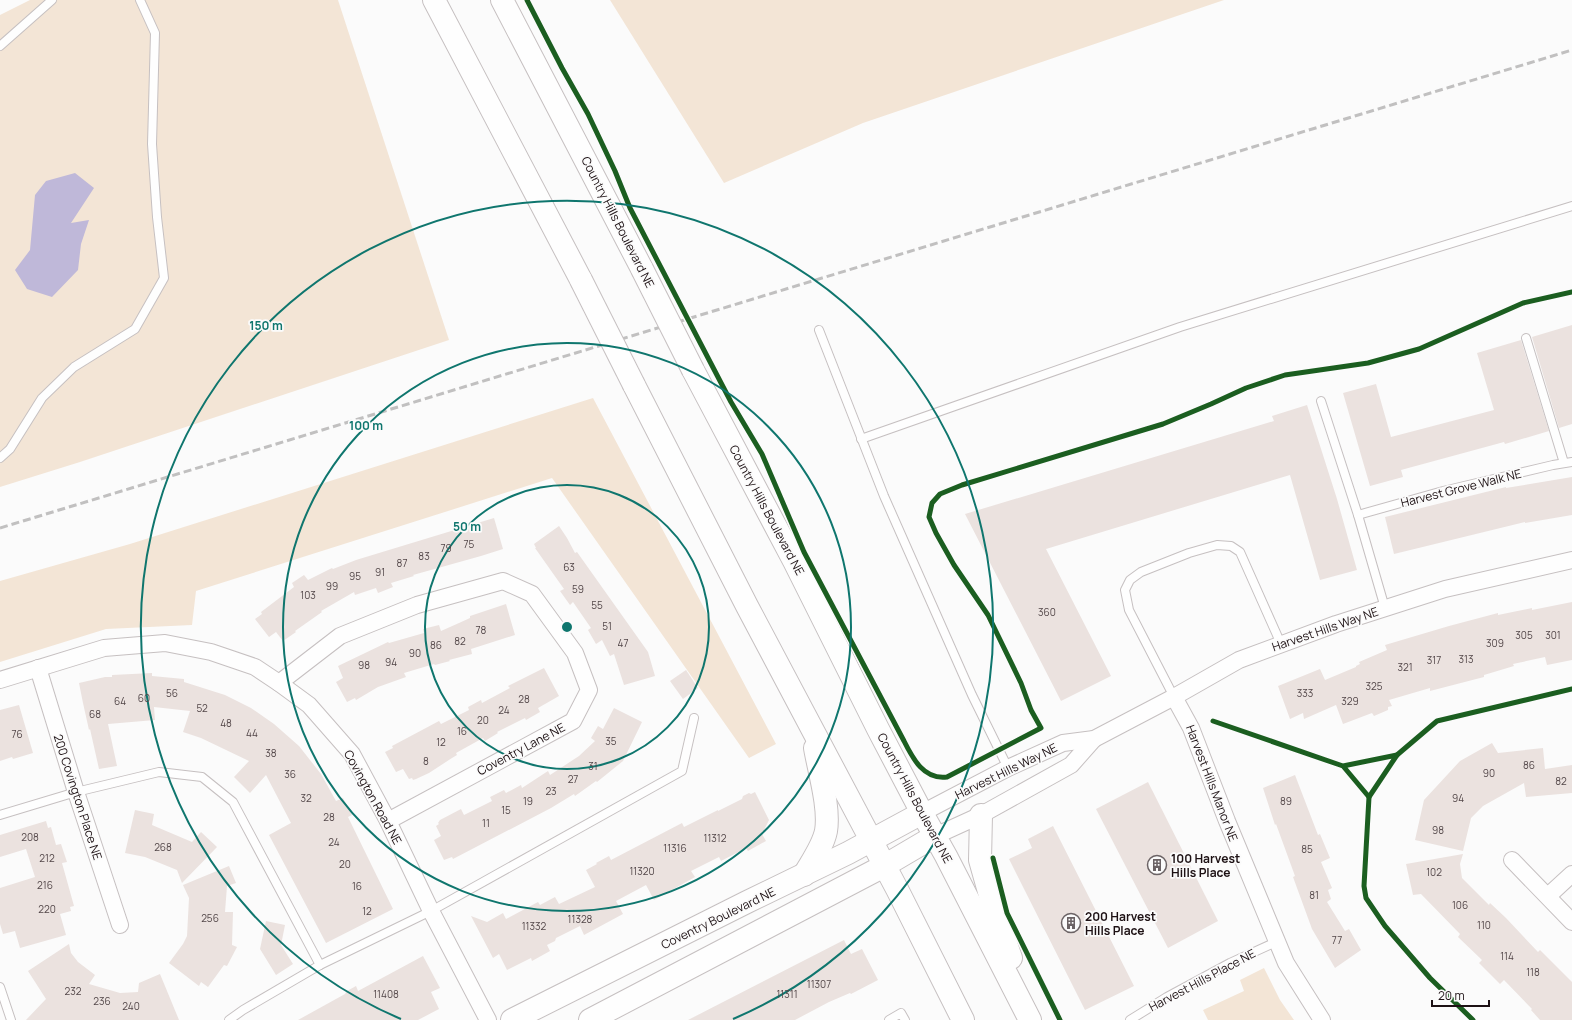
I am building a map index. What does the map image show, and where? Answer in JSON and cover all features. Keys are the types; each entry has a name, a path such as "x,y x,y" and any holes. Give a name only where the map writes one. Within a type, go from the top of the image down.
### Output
{"main road":[{"path":"434,0 581,280 743,599 812,727 963,1020"},
{"name":"Country Hills Boulevard NE","path":"502,0 693,370 794,561 922,813 1031,1020"},
{"path":"804,875 821,843 826,830 825,805 812,727"},
{"name":"Coventry Boulevard NE","path":"512,1020 871,842 922,813"},
{"path":"981,815 980,860 993,906 1031,1020"},
{"path":"590,1020 884,866 935,836"}],"street":[{"name":"Harvest Hills Way NE","path":"922,813 1008,768 1063,743 1094,739 1174,697 1239,660 1336,624 1445,589 1572,560"},
{"name":"Coventry Lane NE","path":"279,683 340,636 417,605 502,581 532,594 575,653 589,690 573,721 388,821"},
{"name":"Covington Road NE","path":"0,680 104,648 165,643 211,652 255,667 279,683 309,705 352,754 388,821 431,911 488,1020"},
{"name":"200 Covington Place NE","path":"38,668 76,792 120,925"},
{"name":"Harvest Hills Manor NE","path":"1174,697 1191,728 1276,942 1286,963 1322,1020"},
{"name":"Harvest Hills Way NE","path":"935,836 981,815 1071,765 1094,739"},
{"path":"1512,860 1572,922"},
{"path":"1548,896 1572,874"}],"lane":[{"path":"0,46 52,0"},
{"path":"0,458 10,450 42,398 74,367 135,329 164,278 157,217 152,144 155,33 140,0"},
{"path":"861,439 1180,327 1572,206"},
{"path":"818,330 884,496 972,695 1008,768"},
{"name":"Harvest Grove Walk NE","path":"1358,515 1442,491 1568,462 1526,338"},
{"path":"1321,401 1358,515 1385,608"},
{"path":"1174,697 1129,610 1125,590 1130,580 1141,572 1164,562 1206,548 1217,545 1231,546 1240,552 1281,644"},
{"path":"229,1020 243,1010 320,965 431,911 682,771 694,718"},
{"path":"0,815 76,792 159,772 202,777 233,802 320,965"},
{"name":"Harvest Hills Place NE","path":"1130,1020 1160,1001 1223,967 1276,942"},
{"path":"0,988 11,1020"},
{"path":"888,1020 901,1013 905,1020"}],"shaded area":[{"path":"30,0 338,0 449,340 0,487 0,15"},
{"path":"610,0 1224,0 863,123 724,183"},
{"path":"75,173 94,188 71,223 89,220 81,244 78,270 52,297 27,289 15,270 30,250 35,195 46,181"},
{"path":"593,398 776,744 749,758 552,478 196,591 192,625 106,629 0,662 0,581 130,544"},
{"path":"1264,968 1280,1000 1294,1020 1208,1020 1203,1010 1244,991 1240,980"}],"building":[{"path":"1572,325 1572,424 1559,428 1532,337"},
{"path":"1521,340 1549,431 1505,444 1504,442 1401,470 1403,477 1370,486 1343,393 1376,384 1391,437 1494,410 1477,353"},
{"path":"1307,405 1337,499 1357,570 1320,580 1290,475 1046,549 1111,676 1061,701 965,514 1274,421 1272,416"},
{"path":"1572,477 1572,515 1525,522 1394,554 1385,517 1506,487"},
{"path":"494,518 503,549 413,575 414,576 391,583 393,587 378,593 376,588 355,595 354,592 321,611 322,612 283,641 276,632 269,637 255,619 262,614 261,612 294,587 292,583 304,575 308,580 332,568 333,569 356,560"},
{"path":"559,526 575,553 577,552 648,652 655,676 624,685 614,654 610,656 602,640 596,644 588,630 591,628 573,602 570,605 560,591 564,589 535,548 534,544"},
{"path":"1572,602 1572,660 1547,665 1545,657 1513,664 1514,666 1484,675 1484,677 1430,691 1430,688 1389,700 1392,706 1388,707 1388,710 1374,716 1372,713 1343,724 1336,705 1304,719 1303,713 1290,719 1278,686 1320,669 1325,680 1356,667 1360,664 1359,662 1387,650 1385,645 1449,626 1498,613 1498,615 1532,608 1532,610"},
{"path":"506,604 515,635 471,649 472,654 404,673 406,677 378,687 356,700 355,698 347,702 336,682 343,678 338,666 388,642 389,643 424,633 423,629 439,625 441,631 470,618 470,616"},
{"path":"544,668 559,696 538,708 540,712 526,720 525,718 497,732 498,733 485,741 483,738 456,753 457,755 429,773 416,779 409,779 403,769 396,772 385,752 393,748 392,746 439,721 441,724 469,710 468,707 481,700 482,703 510,688 508,686"},
{"path":"686,670 698,688 683,699 670,681"},
{"path":"152,673 152,676 184,679 184,682 225,695 251,708 274,724 299,746 321,774 336,801 343,798 352,815 348,817 393,909 326,943 269,835 291,823 266,775 250,793 234,777 249,761 201,738 183,732 190,711 154,707 155,720 108,724 117,766 99,769 79,683 105,677 112,677 112,675"},
{"path":"19,705 33,753 0,761 0,710"},
{"path":"614,708 642,722 623,761 597,782 596,781 575,796 574,794 551,808 453,859 452,857 444,860 434,840 441,836 436,826 439,824 438,823 440,820 461,809 464,815 492,801 490,797 504,790 506,793 521,785 522,788 548,771 550,775 579,756 595,741 591,738 598,726 603,729"},
{"path":"1492,743 1498,753 1543,748 1545,769 1572,765 1572,793 1526,797 1524,783 1483,806 1471,818 1463,851 1415,840 1424,800 1460,761"},
{"path":"1295,775 1318,835 1320,834 1330,858 1321,862 1332,888 1328,890 1331,899 1327,902 1345,931 1349,929 1361,950 1335,968 1312,929 1293,877 1295,876 1276,824 1275,825 1263,788"},
{"name":"100 Harvest Hills Place","path":"1148,782 1218,921 1168,948 1096,809"},
{"path":"755,792 769,820 762,834 766,841 748,851 746,848 721,861 719,857 691,871 695,877 654,900 646,885 616,901 623,914 584,935 580,926 556,938 555,941 547,945 550,951 532,961 531,958 507,970 499,954 493,958 471,916 487,922 503,913 506,919 538,902 540,905 555,897 559,904 595,887 586,870 597,864 596,863 609,856 611,860 682,823 684,827 742,799 743,796 749,793 751,794"},
{"path":"135,810 154,814 152,825 192,842 201,832 217,847 182,883 177,870 145,857 125,853"},
{"path":"46,821 48,828 51,827 56,845 61,844 67,862 62,863 74,906 70,907 71,911 60,914 66,935 20,948 15,931 3,934 0,924 0,888 35,877 26,849 0,857 0,835"},
{"name":"200 Harvest Hills Place","path":"1053,826 1134,986 1085,1010 1009,859 1032,848 1028,839"},
{"path":"1463,854 1460,864 1462,878 1489,905 1490,903 1506,918 1538,952 1540,950 1572,982 1572,1020 1540,1020 1531,1010 1532,1009 1504,980 1500,984 1479,963 1482,960 1458,937 1460,934 1421,894 1413,895 1406,864"},
{"path":"229,866 236,883 227,886 225,912 233,912 232,945 237,947 227,966 224,965 208,987 201,982 199,986 169,963 187,936 189,898 183,885"},
{"path":"266,921 285,925 281,945 293,964 276,975 260,949"},
{"path":"844,940 851,954 862,949 878,980 851,994 850,993 829,1002 795,1020 688,1020"},
{"path":"69,944 71,953 78,962 95,975 89,984 120,993 138,992 139,983 160,974 179,1020 26,1020 46,999 28,971"},
{"path":"423,956 440,988 431,992 439,1009 418,1020 298,1020 345,994 347,991 356,986 358,991"}],"railway":[{"path":"0,528 1572,50"}],"cycle path":[{"path":"527,0 562,68 588,114 615,171 630,208 731,402 762,454 804,552 911,755 926,772 939,777 947,777 1041,728 1031,710 1021,683 988,615 954,565 929,517 932,503 940,494 962,485 1163,424 1246,388 1285,375 1368,363 1419,349 1523,303 1572,292"},
{"path":"1397,755 1437,721 1572,689"},
{"path":"1213,721 1343,766 1369,797 1397,755 1343,766"},
{"path":"1369,797 1364,886 1366,898 1385,926 1430,978 1473,1020"},
{"path":"993,858 1007,913 1060,1020"}],"place":[{"name":"100 Harvest Hills Place","path":"1157,865"},
{"name":"200 Harvest Hills Place","path":"1071,923"}]}
